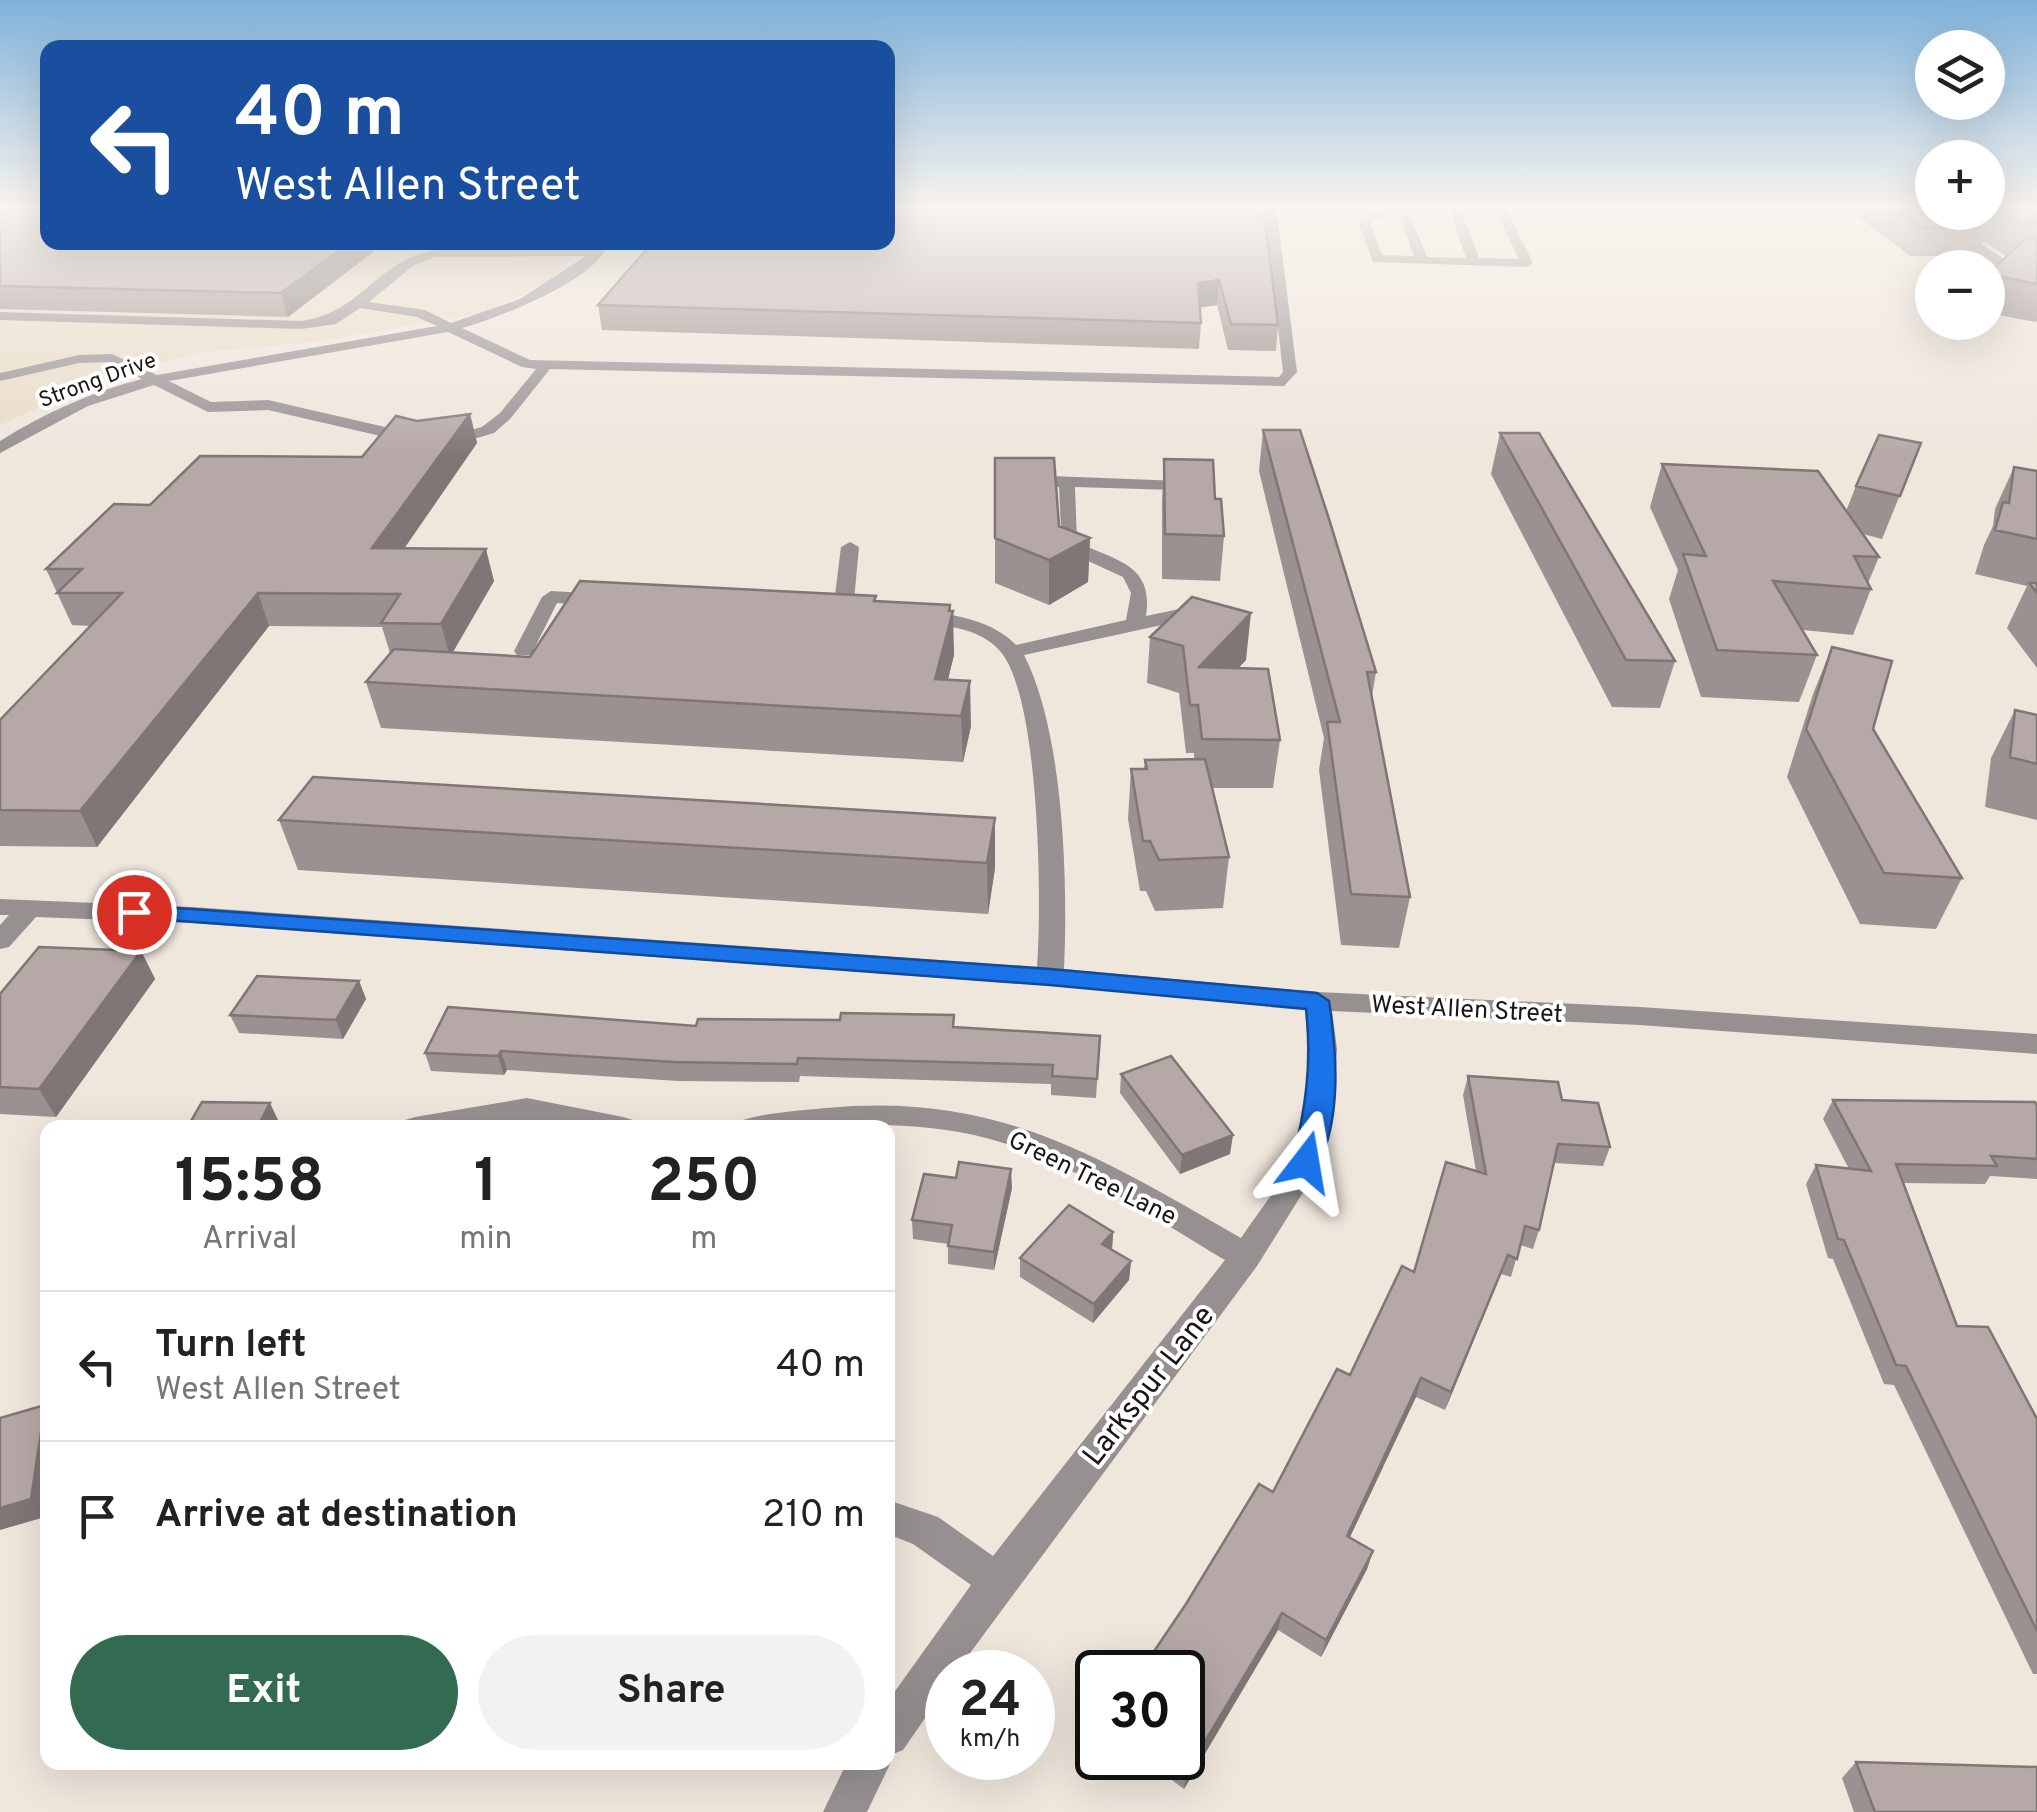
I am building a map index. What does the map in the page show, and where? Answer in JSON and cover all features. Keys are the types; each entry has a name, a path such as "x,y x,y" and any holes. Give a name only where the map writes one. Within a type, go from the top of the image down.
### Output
{"street":[{"path":"0,316 301,325 331,320 376,290"},
{"name":"Strong Drive","path":"0,448 42,422 156,378 453,328 538,298 549,290"},
{"path":"358,304 420,313 527,364 1284,382 1290,372 1280,290"},
{"path":"0,376 112,358 208,407 268,405 424,441 488,430 505,416 546,365"},
{"path":"1013,480 1174,485"},
{"path":"1067,482 1068,546 1130,574 1140,594 1134,624"},
{"path":"843,611 850,547"},
{"path":"524,651 550,597 628,601"},
{"path":"1012,652 1215,608"},
{"path":"901,615 969,625 1002,642 1022,668 1035,736 1054,887 1050,977"},
{"name":"West Allen Street","path":"0,907 192,914 1050,977 1317,1001 1640,1016 2037,1044"},
{"path":"0,942 30,908"},
{"name":"Larkspur Lane","path":"895,1725 997,1581 1246,1257 1306,1162 1320,1105 1323,1049 1317,1001"},
{"path":"465,1120 528,1110 581,1120"},
{"name":"Green Tree Lane","path":"815,1120 846,1116 922,1117 986,1126 1038,1144 1102,1175 1246,1257"},
{"path":"895,1520 924,1530 997,1581"},
{"path":"844,1812 866,1770"}],"shaded area":[{"path":"0,290 531,290 486,312 315,342 195,353 98,381 0,425"}],"building":[{"path":"143,290 286,290 281,293"},
{"path":"611,290 1198,290 1201,323 598,305"},
{"path":"1222,290 1274,290 1278,325 1231,324"},
{"path":"470,414 372,548 486,549 441,624 381,623 400,594 258,593 80,811 0,810 0,720 122,593 57,593 82,569 46,569 114,504 150,505 200,456 362,457 396,416 417,421"},
{"path":"1263,430 1300,430 1329,519 1376,672 1367,672 1410,897 1351,894 1327,722 1340,722"},
{"path":"1500,433 1539,433 1675,661 1626,660"},
{"path":"1879,435 1921,443 1900,496 1856,486"},
{"path":"995,458 1054,458 1059,526 1090,538 1049,560 995,538"},
{"path":"1164,459 1213,460 1215,499 1221,499 1224,536 1165,534"},
{"path":"1662,464 1818,471 1879,557 1854,556 1871,589 1773,581 1817,655 1717,650 1683,554 1706,556"},
{"path":"2014,467 2037,471 2037,539 1995,530 2003,502 2009,503"},
{"path":"580,581 876,596 874,601 950,605 949,611 953,611 935,679 970,681 961,716 366,682 394,649 530,657"},
{"path":"1192,597 1251,613 1199,667 1268,669 1280,740 1202,739 1198,705 1190,705 1183,646 1150,637"},
{"path":"1832,647 1892,661 1873,729 1962,878 1884,873 1806,729"},
{"path":"2015,710 2037,715 2037,764 2010,757"},
{"path":"1205,759 1229,857 1159,860 1150,841 1143,841 1131,769 1147,769 1145,760"},
{"path":"313,777 995,818 987,863 279,820"},
{"path":"39,947 141,951 39,1089 0,1087 0,994"},
{"path":"257,976 359,981 336,1020 230,1015"},
{"path":"448,1007 696,1026 698,1019 840,1020 841,1013 954,1015 953,1027 1100,1036 1097,1079 1052,1076 1053,1065 798,1058 797,1064 674,1062 501,1051 498,1056 425,1053"},
{"path":"1171,1056 1233,1135 1182,1155 1121,1074"},
{"path":"1468,1076 1558,1082 1562,1100 1598,1103 1610,1147 1558,1144 1539,1230 1525,1226 1517,1259 1508,1255 1451,1392 1421,1378 1347,1536 1373,1551 1326,1640 1282,1613 1205,1741 1205,1650 1155,1650 1259,1484 1273,1492 1337,1369 1350,1375 1402,1266 1414,1272 1446,1162 1486,1174"},
{"path":"1833,1100 2035,1102 2037,1106 2037,1159 1991,1156 1997,1166 1896,1164 1957,1326 1988,1327 2037,1419 2037,1631 1906,1366 1896,1365 1844,1240 1838,1239 1816,1165 1871,1171"},
{"path":"202,1102 270,1103 261,1120 192,1120"},
{"path":"959,1162 1011,1169 994,1252 948,1246 952,1225 912,1220 924,1174 956,1178"},
{"path":"1069,1205 1113,1232 1102,1244 1131,1261 1094,1304 1020,1258"},
{"path":"40,1406 40,1439 31,1499 0,1508 0,1418"},
{"path":"1856,1762 2037,1767 2037,1812 1875,1812"}],"route":[{"path":"134,912 1050,977 1317,1001 1323,1049 1320,1105 1306,1162"}]}
